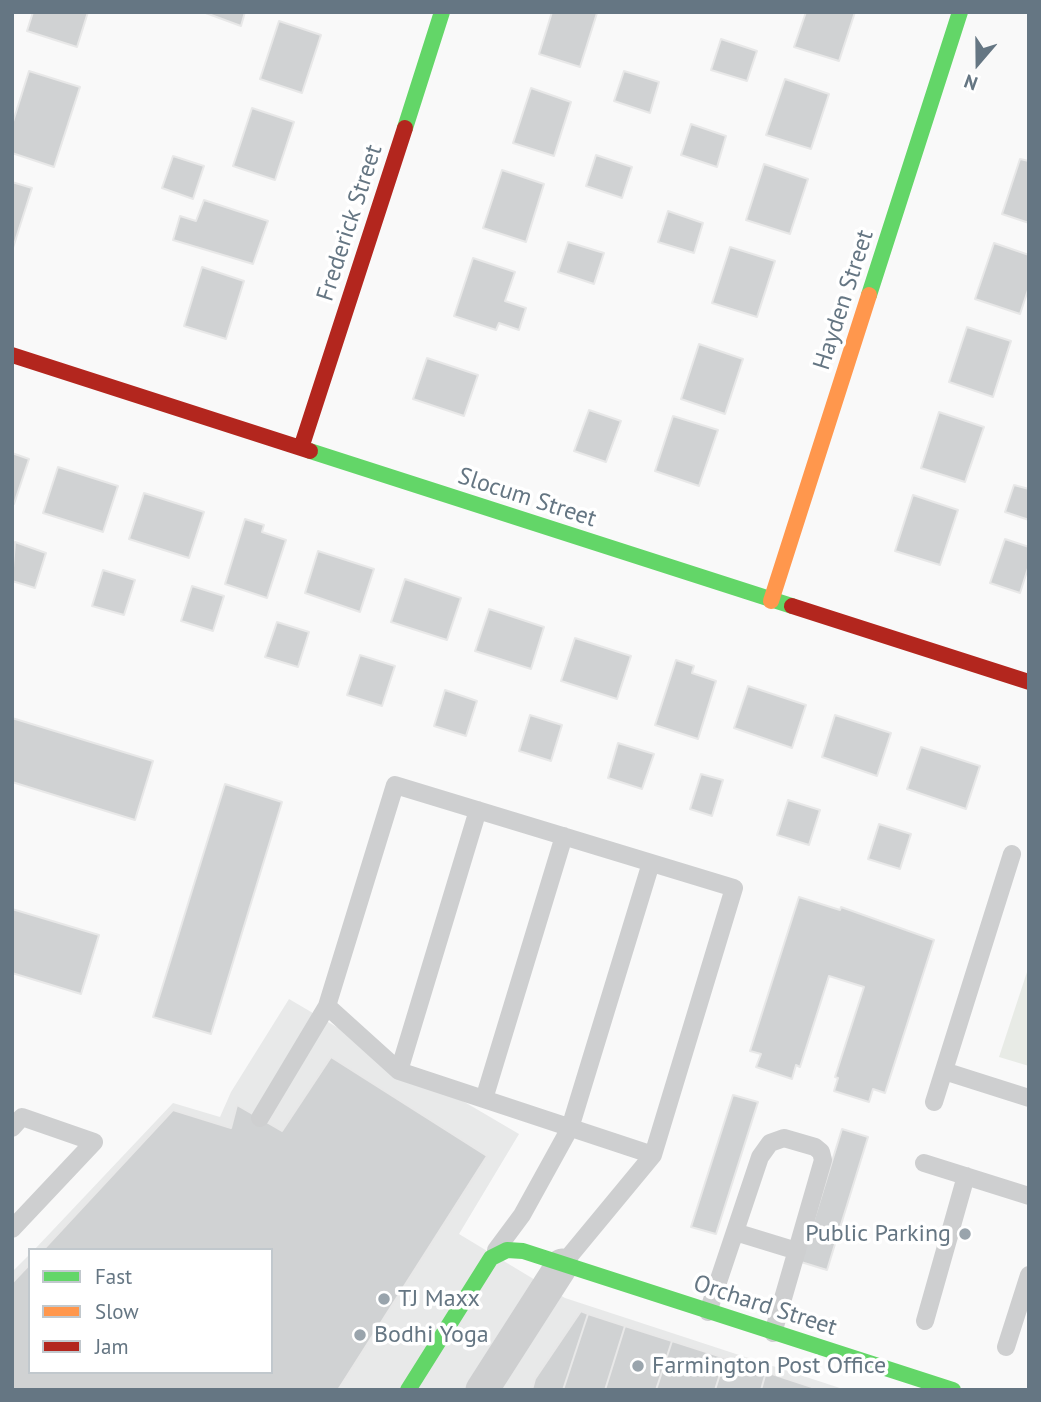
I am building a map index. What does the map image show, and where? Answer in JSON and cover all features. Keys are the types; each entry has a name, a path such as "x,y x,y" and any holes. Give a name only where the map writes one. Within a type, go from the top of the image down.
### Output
{"street":[{"name":"Frederick Street","path":"301,448 442,12"},
{"name":"Hayden Street","path":"771,601 960,12"},
{"name":"Slocum Street","path":"12,355 1029,682"},
{"name":"Orchard Street","path":"491,1258 507,1250 523,1251 953,1390"},
{"path":"408,1390 491,1258"},
{"path":"482,1390 562,1265"}],"lane":[{"path":"260,1118 327,1006 395,785 734,888 653,1155 562,1265"},
{"path":"399,1071 478,810"},
{"path":"484,1099 564,836"},
{"path":"934,1102 1012,854"},
{"path":"491,1258 522,1215 570,1128 651,863"},
{"path":"327,1006 399,1071 653,1155"},
{"path":"944,1071 1029,1098"},
{"path":"12,1128 22,1117 93,1142 12,1229"},
{"path":"708,1312 760,1157 770,1143 784,1138 815,1147 821,1152 823,1160 773,1333"},
{"path":"925,1163 1029,1196"},
{"path":"925,1321 966,1176"},
{"path":"735,1231 797,1251"},
{"path":"1006,1347 1029,1275"}],"shaded area":[{"path":"1029,966 1029,1066 999,1057"},
{"path":"289,999 519,1134 459,1234 565,1298 846,1390 12,1390 12,1272 28,1256 28,1374 273,1374 273,1248 36,1248 173,1103 220,1117 231,1092"}],"building":[{"path":"33,12 88,12 77,47 27,31"},
{"path":"203,12 245,12 241,26"},
{"path":"552,12 597,13 580,67 539,54"},
{"path":"806,12 855,12 839,61 794,47"},
{"path":"279,21 321,35 302,93 260,79"},
{"path":"721,39 757,51 747,81 711,70"},
{"path":"29,71 80,87 54,167 12,153 12,125"},
{"path":"624,71 659,82 650,113 614,101"},
{"path":"785,79 829,94 811,149 766,135"},
{"path":"531,88 571,102 554,156 513,143"},
{"path":"252,108 294,122 275,180 233,166"},
{"path":"691,124 726,136 717,167 681,155"},
{"path":"596,155 632,167 622,198 586,186"},
{"path":"173,156 204,166 193,199 162,188"},
{"path":"1020,159 1029,161 1029,223 1002,214"},
{"path":"764,164 808,179 790,234 746,220"},
{"path":"502,170 544,184 526,242 483,228"},
{"path":"12,182 32,188 12,251"},
{"path":"204,200 268,221 253,264 173,240 180,216 196,221"},
{"path":"668,211 703,223 694,253 658,242"},
{"path":"568,242 604,253 594,284 558,272"},
{"path":"994,243 1029,255 1029,287 1020,314 975,299"},
{"path":"730,247 775,261 757,317 712,303"},
{"path":"473,258 515,272 505,301 526,308 519,330 499,323 496,330 454,316"},
{"path":"202,267 244,281 226,339 184,326"},
{"path":"967,327 1011,341 993,397 949,382"},
{"path":"699,344 743,359 725,414 681,399"},
{"path":"427,358 478,375 464,416 413,399"},
{"path":"589,410 621,421 606,462 574,451"},
{"path":"939,412 984,427 965,482 921,468"},
{"path":"673,416 718,430 699,486 655,471"},
{"path":"12,453 29,459 14,504 12,503"},
{"path":"58,467 118,486 103,532 43,513"},
{"path":"1014,485 1029,489 1029,520 1005,512"},
{"path":"144,493 204,512 189,558 129,539"},
{"path":"913,495 958,510 940,565 895,551"},
{"path":"245,519 264,525 262,532 286,540 267,598 225,584"},
{"path":"1005,539 1029,547 1029,565 1020,593 990,583"},
{"path":"15,542 46,553 35,588 12,581"},
{"path":"318,551 374,569 360,612 305,593"},
{"path":"103,570 135,580 124,615 92,606"},
{"path":"405,579 461,598 447,640 391,622"},
{"path":"192,586 224,596 213,631 181,621"},
{"path":"489,609 544,627 531,669 475,651"},
{"path":"277,622 309,632 298,667 265,657"},
{"path":"575,638 631,656 617,699 561,681"},
{"path":"360,655 395,666 382,706 347,695"},
{"path":"676,660 694,666 692,673 716,681 698,739 655,725"},
{"path":"748,686 806,705 792,748 734,728"},
{"path":"445,690 477,701 466,736 434,726"},
{"path":"530,715 562,725 551,761 519,751"},
{"path":"835,715 891,733 877,776 822,757"},
{"path":"12,718 153,761 135,820 12,782"},
{"path":"618,743 654,754 642,789 608,778"},
{"path":"921,747 980,766 966,809 907,789"},
{"path":"701,774 723,780 712,816 690,809"},
{"path":"225,784 282,802 211,1034 153,1017"},
{"path":"788,800 820,810 809,845 777,835"},
{"path":"879,824 911,834 900,869 868,859"},
{"path":"799,897 840,910 841,907 934,940 885,1093 873,1089 869,1102 834,1091 838,1078 835,1077 864,987 829,976 800,1067 796,1065 792,1079 756,1067 761,1054 750,1051"},
{"path":"12,909 99,935 81,994 12,973"},
{"path":"331,1057 487,1156 338,1390 12,1390 12,1283 28,1266 28,1374 273,1374 273,1248 45,1248 173,1110 231,1128 237,1105 282,1131"},
{"path":"733,1095 758,1102 716,1234 691,1227"},
{"path":"842,1129 868,1137 827,1270 801,1262"},
{"path":"581,1311 588,1314 563,1390 532,1390 535,1379"},
{"path":"588,1314 625,1326 605,1390 563,1390"},
{"name":"Farmington Post Office","path":"625,1326 672,1341 656,1390 605,1390"},
{"path":"672,1341 725,1358 715,1390 656,1390"},
{"path":"725,1358 766,1372 761,1390 715,1390"},
{"path":"766,1372 821,1390 761,1390"}],"traffic: fast":[{"path":"405,128 442,12"},
{"path":"869,295 960,12"},
{"path":"310,451 792,606"},
{"path":"408,1390 491,1258 507,1250 523,1251 953,1390"}],"traffic: slow":[{"path":"771,601 869,295"}],"traffic: jam":[{"path":"301,448 405,128"},
{"path":"12,355 310,451"},
{"path":"792,606 1029,682"}],"place":[{"name":"Public Parking","path":"965,1234"},
{"name":"TJ Maxx","path":"384,1299"},
{"name":"Bodhi Yoga","path":"360,1335"},
{"name":"Farmington Post Office","path":"638,1366"}]}
